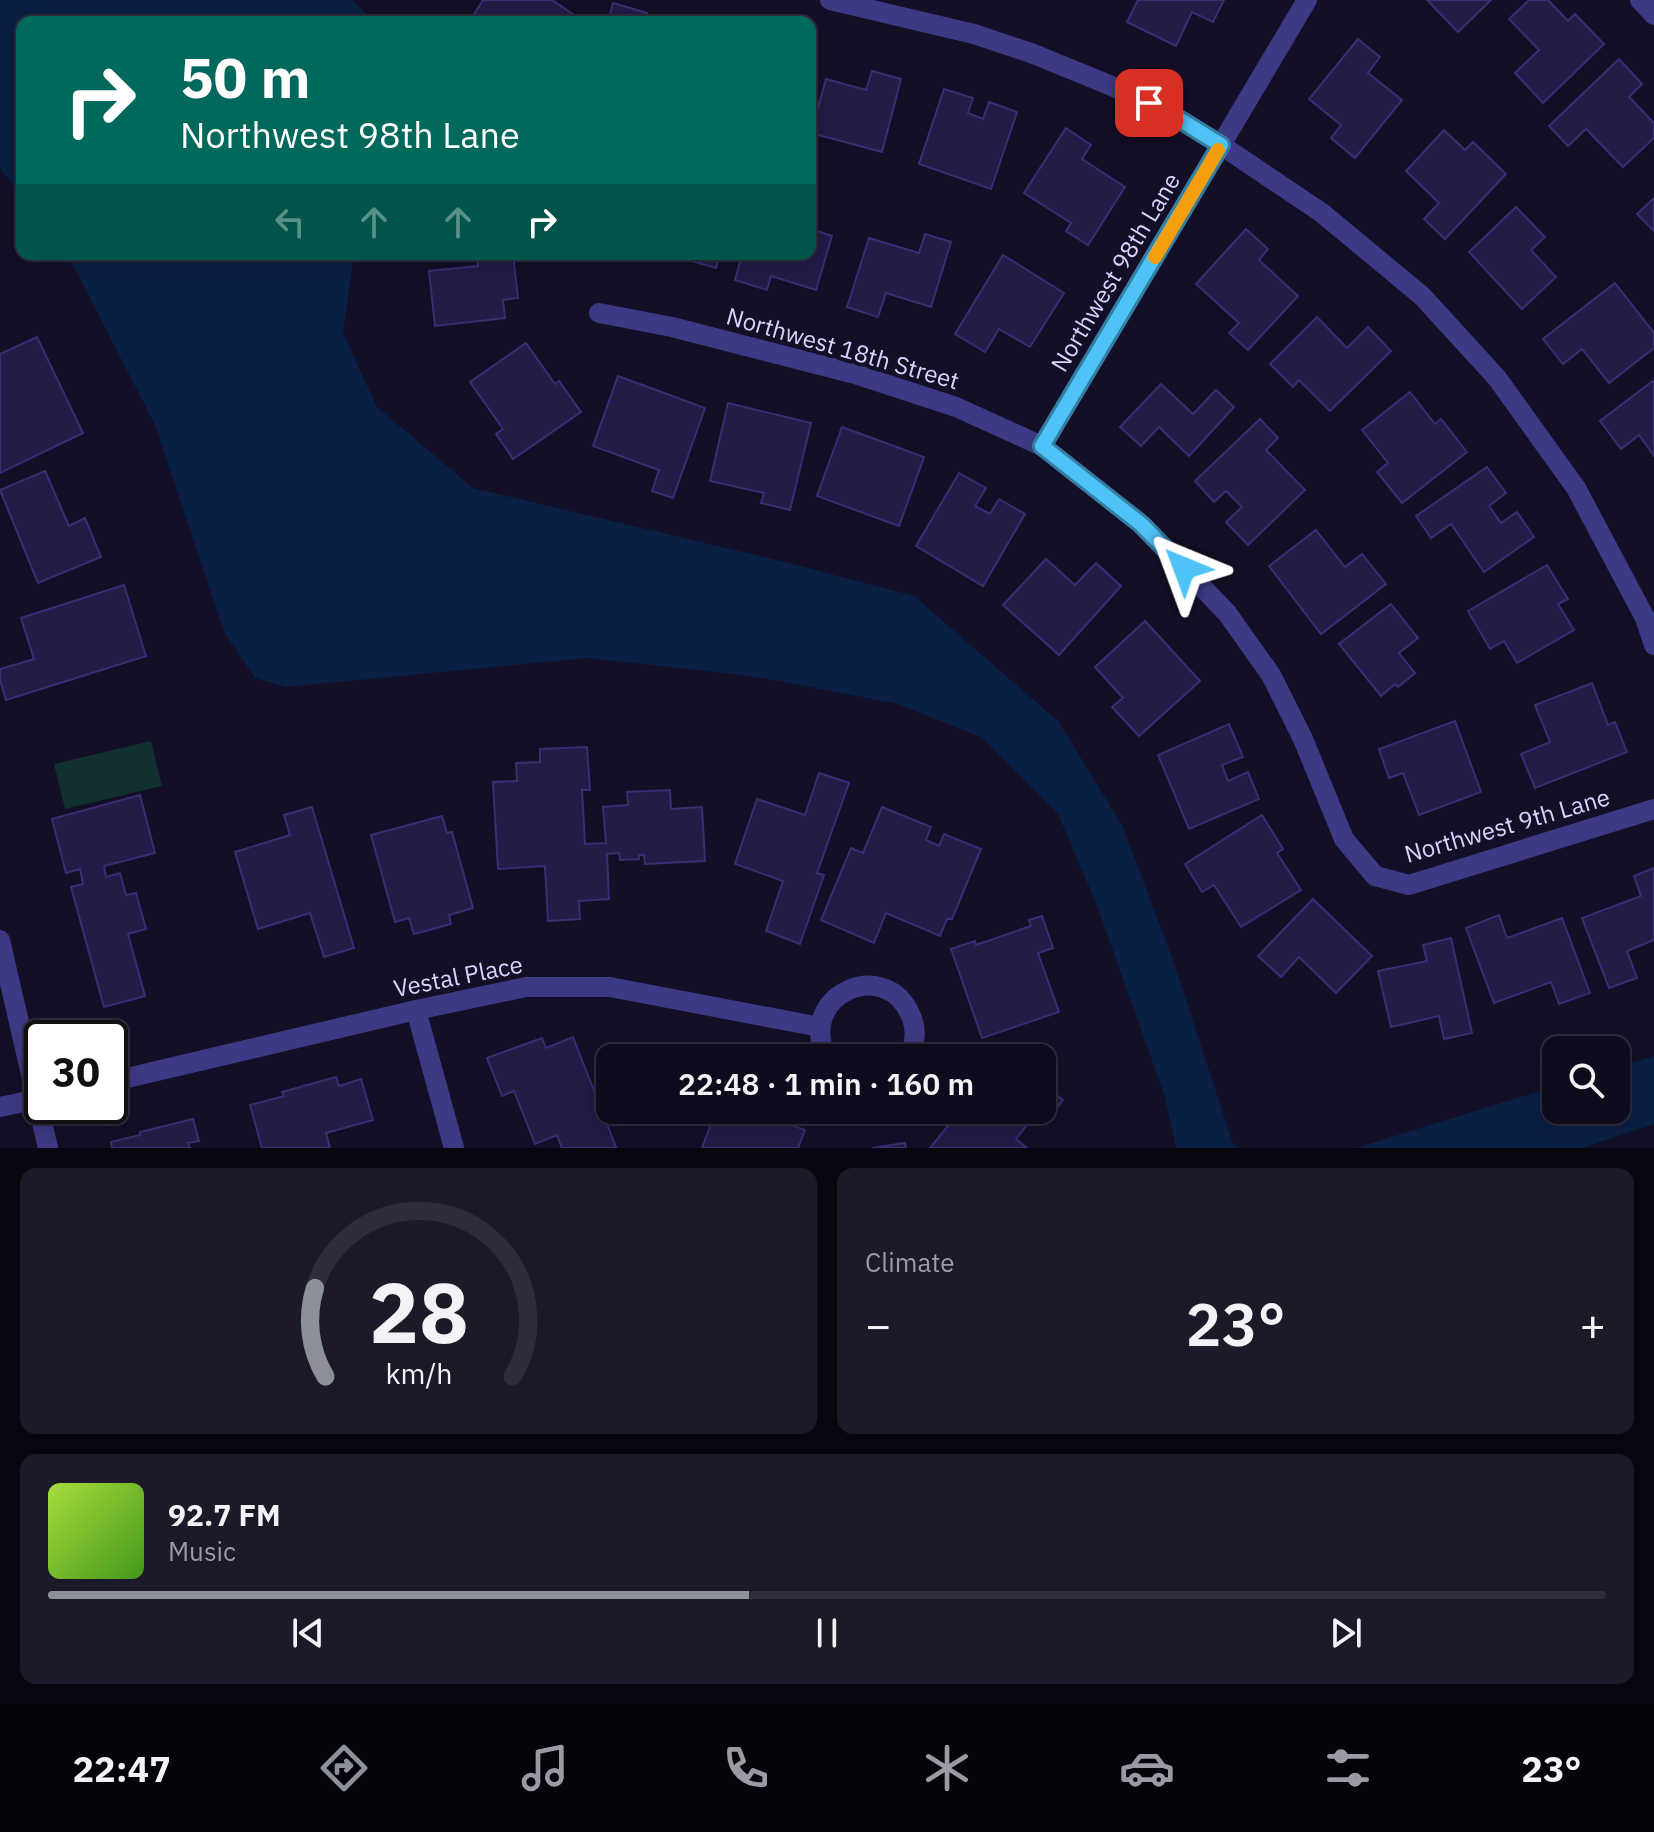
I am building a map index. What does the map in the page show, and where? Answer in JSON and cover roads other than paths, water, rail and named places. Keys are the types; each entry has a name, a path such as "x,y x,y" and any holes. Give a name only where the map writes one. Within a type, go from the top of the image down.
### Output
{"street":[{"path":"830,0 974,34 1107,84 1169,113 1322,213 1422,296 1497,378 1576,488 1645,618 1654,645"},
{"name":"Northwest 98th Lane","path":"1042,446 1307,0"},
{"path":"1640,0 1654,15"},
{"name":"Northwest 18th Street","path":"599,313 672,327 855,374 956,407 1042,446 1141,524 1227,613 1271,675 1284,700 1344,839 1375,876"},
{"name":"Northwest 9th Lane","path":"1375,876 1409,885 1654,809"},
{"path":"0,940 24,1035"},
{"path":"822,1044 820,1027 825,1011 835,998 849,989 865,985 896,995 908,1007 914,1023 913,1044"},
{"name":"Vestal Place","path":"128,1078 526,987 610,987 820,1027"},
{"path":"416,1010 454,1148"},
{"path":"0,1107 24,1102"},
{"path":"44,1124 48,1148"}],"water":[{"path":"0,0 353,0 368,16 16,16 16,190 0,168"},
{"path":"68,260 353,260 343,333 377,407 473,488 914,596 1059,722 1123,827 1174,963 1233,1144 1237,1148 1176,1148 1165,1097 1096,903 1058,814 981,737 894,703 751,676 587,658 286,687 255,678 224,632 155,425"},
{"path":"1654,1056 1654,1124 1582,1148 1356,1148 1542,1090 1542,1124 1630,1124 1630,1064"}]}
